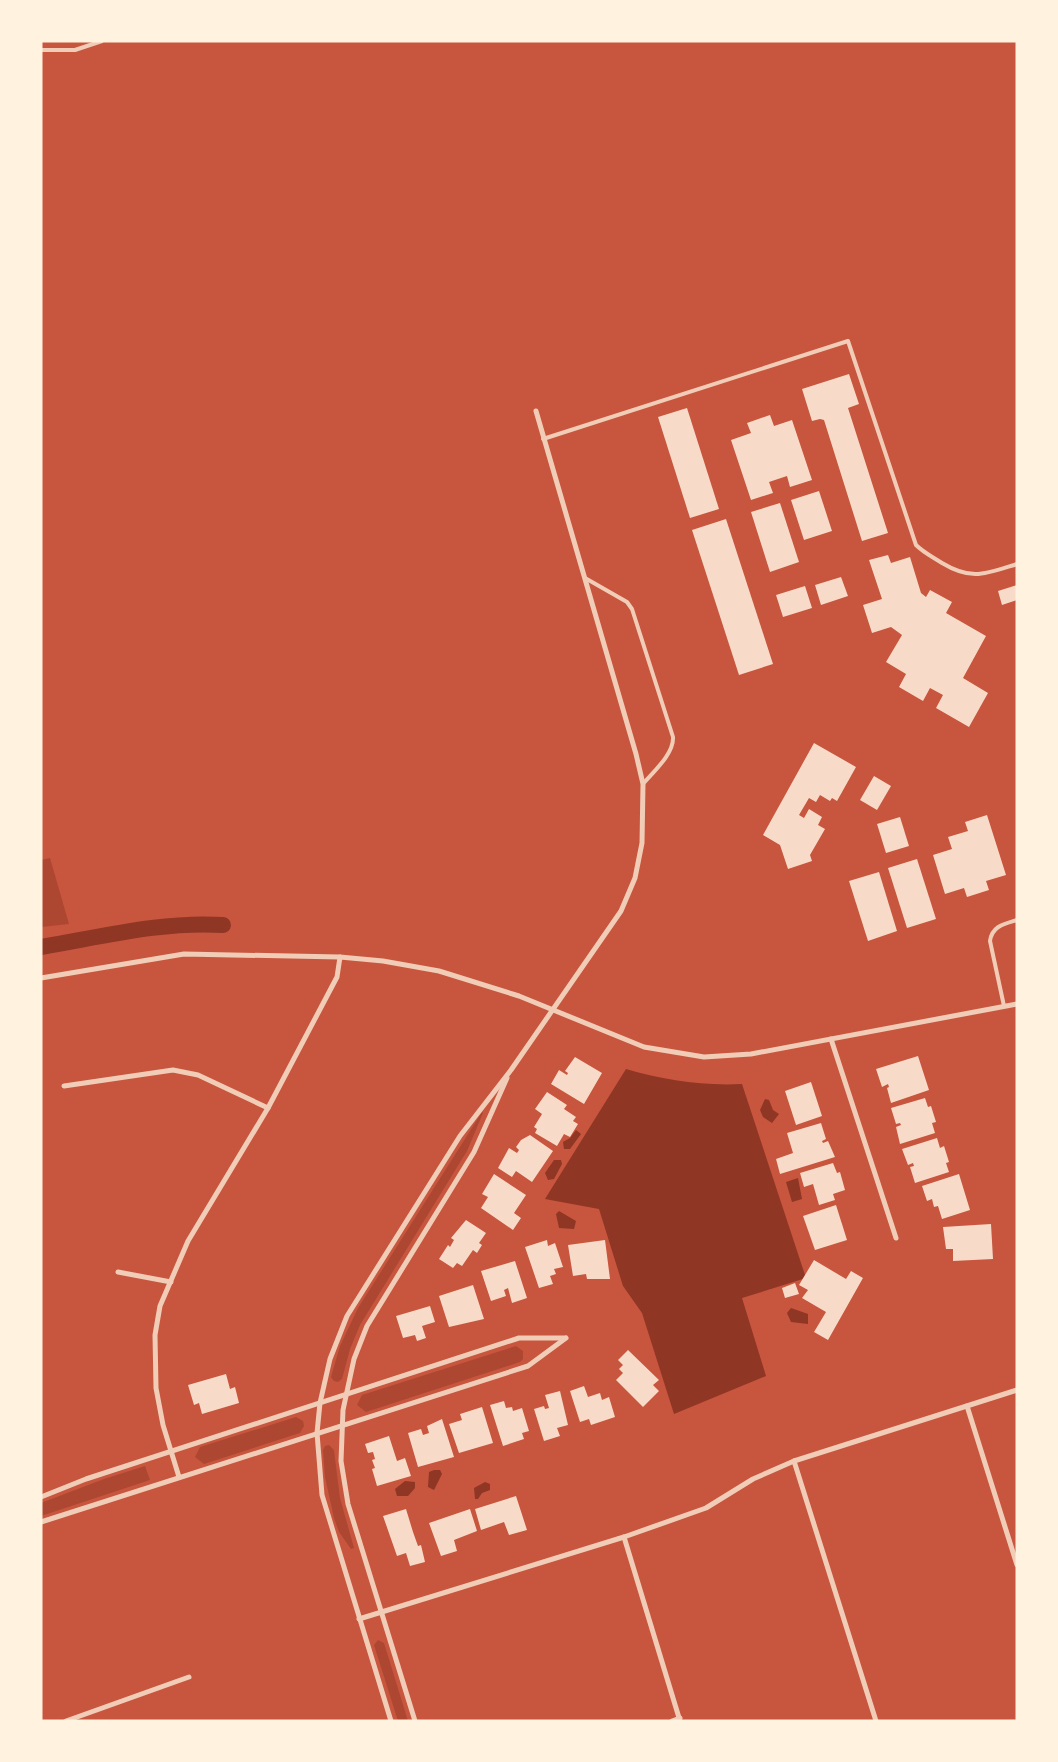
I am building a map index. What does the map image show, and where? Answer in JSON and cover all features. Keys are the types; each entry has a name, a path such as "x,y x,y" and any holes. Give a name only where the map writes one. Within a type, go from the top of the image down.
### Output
{"street":[{"path":"391,1721 324,1507 319,1480 317,1434 320,1403 330,1359 347,1316 460,1136 511,1070 552,1009 608,932 629,894 642,843 643,784 536,411"},
{"path":"41,978 184,954 340,957 383,961 439,971 552,1009 615,1037 660,1051 704,1057 751,1054 1017,1004"},
{"path":"180,1477 159,1405 154,1361 155,1335 160,1306 188,1241 268,1108 337,977 340,957"},
{"path":"831,1039 896,1238"},
{"path":"64,1086 173,1070 206,1078 268,1108"},
{"path":"415,1721 345,1492 341,1461 341,1426 345,1394 354,1359 367,1326 474,1152 511,1070"},
{"path":"118,1272 171,1282"},
{"path":"41,1497 171,1451 519,1338 566,1338 528,1366 41,1522"},
{"path":"359,1620 624,1537 706,1508 753,1479 794,1461 1017,1390"},
{"path":"967,1406 1017,1565"},
{"path":"794,1461 876,1721"},
{"path":"624,1537 680,1719 672,1721"},
{"path":"66,1721 189,1677"}],"lane":[{"path":"41,50 75,50 102,41"},
{"path":"543,438 848,341 916,544 922,551 957,572 966,574 983,574 1017,564"},
{"path":"585,578 630,605 673,737 671,746 658,768 643,784"},
{"path":"1004,1006 990,941 994,930 1016,921"}],"shaded area":[{"path":"50,858 69,924 41,927 41,860"},
{"path":"626,1069 683,1081 712,1084 742,1084 806,1278 742,1298 766,1376 674,1414 642,1313 623,1286 599,1209 545,1199"},
{"path":"765,1099 769,1100 773,1110 779,1114 772,1123 763,1117 760,1110"},
{"path":"482,1112 467,1151 360,1325 350,1349 342,1379 338,1382 334,1381 331,1377 340,1346 358,1308"},
{"path":"576,1130 581,1134 570,1149 564,1149 563,1142 570,1138"},
{"path":"554,1160 561,1160 562,1164 554,1179 548,1180 545,1173"},
{"path":"798,1178 802,1199 792,1202 786,1182"},
{"path":"559,1211 576,1221 574,1229 559,1228 556,1214"},
{"path":"791,1308 808,1314 808,1324 791,1322 787,1313"},
{"path":"516,1346 523,1351 523,1359 520,1362 366,1412 357,1405 362,1395"},
{"path":"296,1417 303,1421 304,1426 300,1433 204,1464 195,1457 200,1447"},
{"path":"329,1445 334,1450 340,1498 354,1548 351,1549 339,1532 325,1477 323,1450 325,1446"},
{"path":"145,1466 150,1480 41,1516 41,1503"},
{"path":"440,1470 442,1474 434,1490 428,1487 429,1472"},
{"path":"405,1481 415,1482 415,1488 408,1496 397,1496 395,1489"},
{"path":"485,1482 490,1484 490,1490 482,1493 478,1499 475,1499 474,1488"},
{"path":"378,1640 384,1643 408,1721 398,1721 374,1645"}],"building":[{"path":"849,374 859,404 848,408 888,533 862,541 824,420 812,421 802,389"},
{"path":"687,408 719,509 690,518 658,417"},
{"path":"770,415 774,426 792,420 812,480 790,487 787,476 769,482 773,493 751,500 731,440 751,433 747,423"},
{"path":"819,491 832,531 804,540 791,500"},
{"path":"780,503 799,562 770,572 751,512"},
{"path":"726,519 773,664 739,675 692,530"},
{"path":"888,555 891,563 910,557 921,593 926,597 930,590 952,602 946,613 986,636 963,678 988,693 969,727 936,708 943,695 930,688 923,701 899,687 906,674 886,662 902,635 891,627 872,633 863,605 882,599 869,560"},
{"path":"841,577 848,596 821,605 815,585"},
{"path":"1017,585 1017,600 1002,605 998,591"},
{"path":"805,586 812,608 783,617 776,595"},
{"path":"814,743 856,767 837,801 832,798 830,801 820,795 816,802 809,798 799,815 804,818 809,809 822,817 818,825 825,829 810,855 812,861 788,869 780,845 763,835"},
{"path":"874,776 891,786 877,810 860,800"},
{"path":"987,815 1006,875 986,881 989,890 967,897 964,888 945,894 933,855 952,849 948,837 968,831 965,822"},
{"path":"900,817 909,846 886,853 877,824"},
{"path":"917,859 936,919 907,928 888,868"},
{"path":"879,872 897,931 868,941 849,881"},
{"path":"918,1056 929,1090 891,1103 887,1088 889,1087 888,1084 882,1087 876,1069"},
{"path":"575,1057 602,1073 584,1104 551,1084 559,1070 567,1075 568,1073 565,1071"},
{"path":"811,1082 822,1116 796,1125 785,1091"},
{"path":"547,1092 567,1105 564,1109 576,1117 573,1121 578,1124 570,1137 564,1134 557,1146 535,1133 537,1129 534,1127 542,1114 535,1109"},
{"path":"925,1098 928,1107 931,1106 936,1122 932,1123 935,1133 900,1144 896,1127 901,1125 900,1123 896,1124 891,1108"},
{"path":"821,1123 826,1139 822,1141 823,1143 828,1141 835,1157 780,1174 776,1159 793,1153 787,1133"},
{"path":"530,1135 553,1151 532,1182 516,1171 512,1177 498,1168 509,1148 517,1153 519,1150 516,1147 521,1140"},
{"path":"937,1138 940,1148 944,1146 949,1162 946,1163 949,1172 915,1183 910,1167 914,1166 913,1163 908,1165 902,1149"},
{"path":"833,1163 837,1173 840,1172 845,1190 833,1194 835,1200 819,1205 813,1184 804,1187 800,1173"},
{"path":"494,1174 526,1195 514,1213 521,1218 513,1230 481,1208 488,1197 482,1194"},
{"path":"959,1174 970,1210 942,1219 938,1206 934,1207 932,1199 927,1201 922,1186"},
{"path":"836,1205 847,1240 815,1250 803,1216"},
{"path":"466,1220 486,1233 479,1243 482,1245 477,1253 473,1250 462,1266 457,1263 453,1268 439,1259 448,1245 450,1247 454,1240 451,1238"},
{"path":"991,1224 993,1259 953,1261 953,1249 946,1249 943,1227"},
{"path":"547,1240 548,1246 555,1243 563,1267 554,1269 556,1274 550,1276 553,1284 539,1288 525,1247"},
{"path":"605,1240 610,1279 587,1279 586,1274 573,1276 568,1245"},
{"path":"814,1260 846,1279 851,1271 863,1278 828,1340 814,1332 826,1312 802,1298 808,1290 799,1285"},
{"path":"515,1261 527,1298 512,1303 508,1288 504,1290 506,1296 491,1301 481,1271"},
{"path":"795,1283 799,1294 785,1298 782,1288"},
{"path":"473,1285 484,1319 449,1327 439,1296"},
{"path":"430,1306 435,1322 422,1326 426,1338 417,1341 415,1335 403,1338 396,1316"},
{"path":"628,1350 659,1380 653,1385 659,1391 643,1407 616,1380 623,1373 619,1369 623,1365 618,1360"},
{"path":"226,1374 230,1389 235,1387 239,1403 202,1414 199,1403 194,1405 188,1385"},
{"path":"584,1386 588,1397 600,1393 602,1400 609,1397 615,1417 591,1425 589,1419 580,1422 570,1391"},
{"path":"560,1391 568,1425 557,1428 560,1436 544,1441 534,1409 544,1406 545,1409 549,1408 545,1395"},
{"path":"504,1401 506,1408 512,1407 513,1411 522,1408 529,1431 522,1433 524,1439 503,1446 490,1405"},
{"path":"482,1407 493,1443 459,1453 449,1424 462,1420 460,1414"},
{"path":"442,1419 454,1457 418,1467 408,1433 421,1429 423,1435 429,1433 427,1426"},
{"path":"389,1436 397,1461 405,1458 411,1476 377,1486 372,1469 375,1468 372,1460 375,1459 373,1452 368,1453 365,1444"},
{"path":"516,1496 527,1530 509,1535 504,1522 481,1530 475,1509"},
{"path":"406,1509 418,1546 421,1545 425,1562 410,1566 406,1553 397,1556 383,1516"},
{"path":"470,1509 477,1531 454,1540 457,1551 441,1556 429,1523"}],"waterway":[{"path":"41,947 177,925 223,925"}]}
